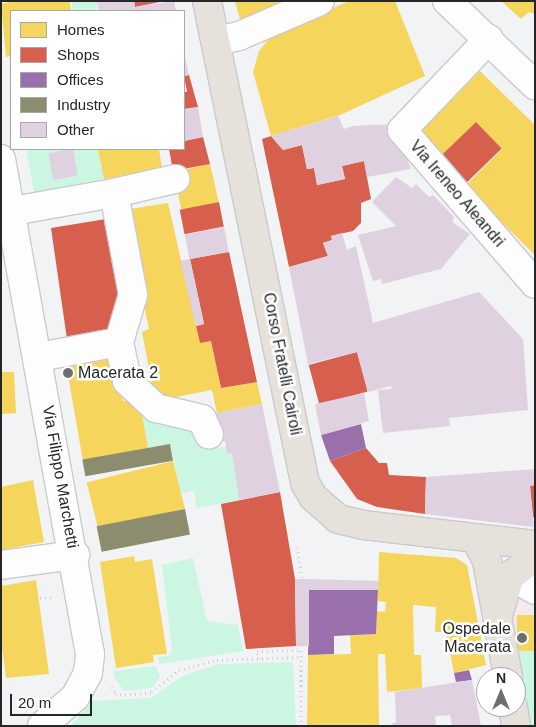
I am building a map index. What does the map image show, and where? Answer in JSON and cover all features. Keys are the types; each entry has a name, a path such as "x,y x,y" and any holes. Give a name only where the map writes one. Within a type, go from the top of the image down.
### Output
{"main road":[{"name":"Corso Fratelli Cairoli","path":"207,1 217,41 305,483 322,508 338,520 535,545"},
{"path":"475,538 487,561 506,667"},
{"path":"498,620 503,592 510,576 535,556"}],"street":[{"path":"217,41 239,36 320,1"},
{"path":"447,1 535,85"},
{"name":"Via Ireneo Aleandri","path":"488,39 402,130 535,284"},
{"name":"Via Filippo Marchetti","path":"1,159 6,212 40,357 75,555 90,664 75,697 42,726"},
{"path":"6,212 114,194 175,179"},
{"path":"114,194 133,295 119,342 127,381 156,408 202,419 210,434"},
{"path":"40,357 119,342"},
{"path":"1,565 75,555"},
{"path":"510,576 535,590"}],"path":[{"path":"297,547 302,579"},
{"path":"40,598 56,596"},
{"path":"258,659 257,651 294,650 301,648 301,726"},
{"path":"108,682 115,693 152,692 179,670 217,660 300,657"}],"shaded area":[{"name":"Ospedale Macerata","path":"535,572 535,726 523,726 522,717 526,717 526,667 514,667 511,649 511,604"}],"green space":[{"path":"72,1 97,1 97,10 72,10"},
{"path":"26,150 98,150 104,179 34,192"},
{"path":"139,398 201,424 213,448 226,447 227,454 232,453 239,500 197,508 194,491 181,494 170,444 148,448"},
{"path":"193,558 207,621 238,625 243,651 159,664 158,657 170,655 172,648 162,565"},
{"path":"535,651 535,726 530,726 526,699 526,667 521,667 519,652"},
{"path":"293,662 296,726 71,726 92,701 151,698 183,676 219,664"},
{"path":"156,666 160,677 152,688 124,691 113,675 115,671"}],"building: Homes":[{"path":"14,1 70,1 71,10 10,10 10,56 6,57 1,4"},
{"path":"235,1 277,1 279,8 241,23"},
{"path":"349,1 395,1 425,76 340,115 271,136 253,72 259,51 272,35"},
{"path":"501,1 535,1 535,14 529,12 521,19"},
{"path":"480,71 535,125 535,255 465,186 502,149 476,122 441,156 419,133"},
{"path":"98,150 159,150 162,168 104,179"},
{"path":"210,164 219,202 182,211 173,173"},
{"path":"168,203 200,343 211,341 221,388 257,382 262,404 217,413 212,390 155,401 142,332 149,329 124,210"},
{"path":"114,350 123,401 139,398 148,448 83,461 65,358"},
{"path":"1,372 14,372 16,413 1,414"},
{"path":"173,461 185,509 98,530 87,483"},
{"path":"33,480 44,542 1,550 1,487"},
{"path":"379,552 456,558 467,565 486,665 454,673 446,632 435,632 436,607 413,605 414,655 421,655 422,688 387,692 385,654 378,654 379,726 307,726 308,655 351,654 350,635 376,634 377,611 385,612 386,602 378,601"},
{"path":"134,556 135,562 152,559 167,654 153,655 154,662 116,668 100,562"},
{"path":"36,580 49,674 6,678 1,640 1,586"},
{"path":"517,615 535,615 535,651 517,651"}],"building: Shops":[{"path":"134,1 160,1 160,2 135,7"},
{"path":"189,75 198,107 185,109 185,92 187,92 185,76"},
{"path":"476,122 502,149 466,183 441,156"},
{"path":"271,136 283,150 302,145 307,169 314,168 317,185 345,179 342,166 364,161 371,199 361,203 361,223 353,231 331,236 332,240 323,243 328,256 289,267 262,139"},
{"path":"203,137 210,164 173,171 169,150 185,150 185,141"},
{"path":"219,202 224,227 185,234 180,210"},
{"path":"106,219 121,302 104,340 68,346 51,228"},
{"path":"229,252 257,382 221,388 211,341 200,343 196,326 204,324 190,259"},
{"path":"357,352 368,392 319,405 309,365"},
{"path":"366,448 379,463 387,463 389,475 426,477 425,514 377,507 357,499 330,461"},
{"path":"535,485 535,517 533,517 530,486"},
{"path":"280,492 295,579 296,646 246,649 221,504"}],"building: Offices":[{"path":"361,424 366,448 330,461 321,435"},
{"path":"309,590 378,590 376,634 334,636 334,654 308,655"},
{"path":"469,670 472,680 456,682 454,673"}],"building: Industry":[{"path":"170,444 173,461 85,476 82,459"},
{"path":"185,509 190,535 102,552 97,526"}],"building: Other":[{"path":"97,1 134,1 135,7 174,1 176,10 99,10"},
{"path":"185,57 189,75 185,76"},
{"path":"198,107 203,137 185,141 185,110"},
{"path":"338,116 344,129 353,126 393,124 411,169 367,177 364,161 342,166 345,179 317,185 314,168 307,169 302,145 283,150 271,136"},
{"path":"73,150 78,176 53,180 48,153"},
{"path":"396,177 412,188 416,184 429,197 433,195 454,217 452,222 470,234 441,269 382,284 381,279 373,281 358,235 396,226 372,202"},
{"path":"224,227 229,252 190,259 185,235"},
{"path":"342,233 347,250 356,246 373,323 479,292 523,339 528,410 449,418 450,426 383,433 378,390 392,389 391,386 368,392 357,352 308,364 289,267 328,256 323,243 332,240 331,236"},
{"path":"190,259 204,324 196,326 180,261"},
{"path":"364,393 369,421 321,435 315,404"},
{"path":"262,404 280,492 239,500 232,453 227,454 225,441 213,443 207,415"},
{"path":"535,469 535,485 530,486 534,527 425,514 426,477"},
{"path":"295,579 379,581 378,590 309,590 309,646 296,646"},
{"path":"472,680 476,700 476,717 479,717 481,726 452,726 450,715 435,716 436,726 388,726 396,722 395,692"}],"place":[{"name":"Macerata 2","path":"68,373"},
{"name":"Ospedale Macerata","path":"522,638"}]}
